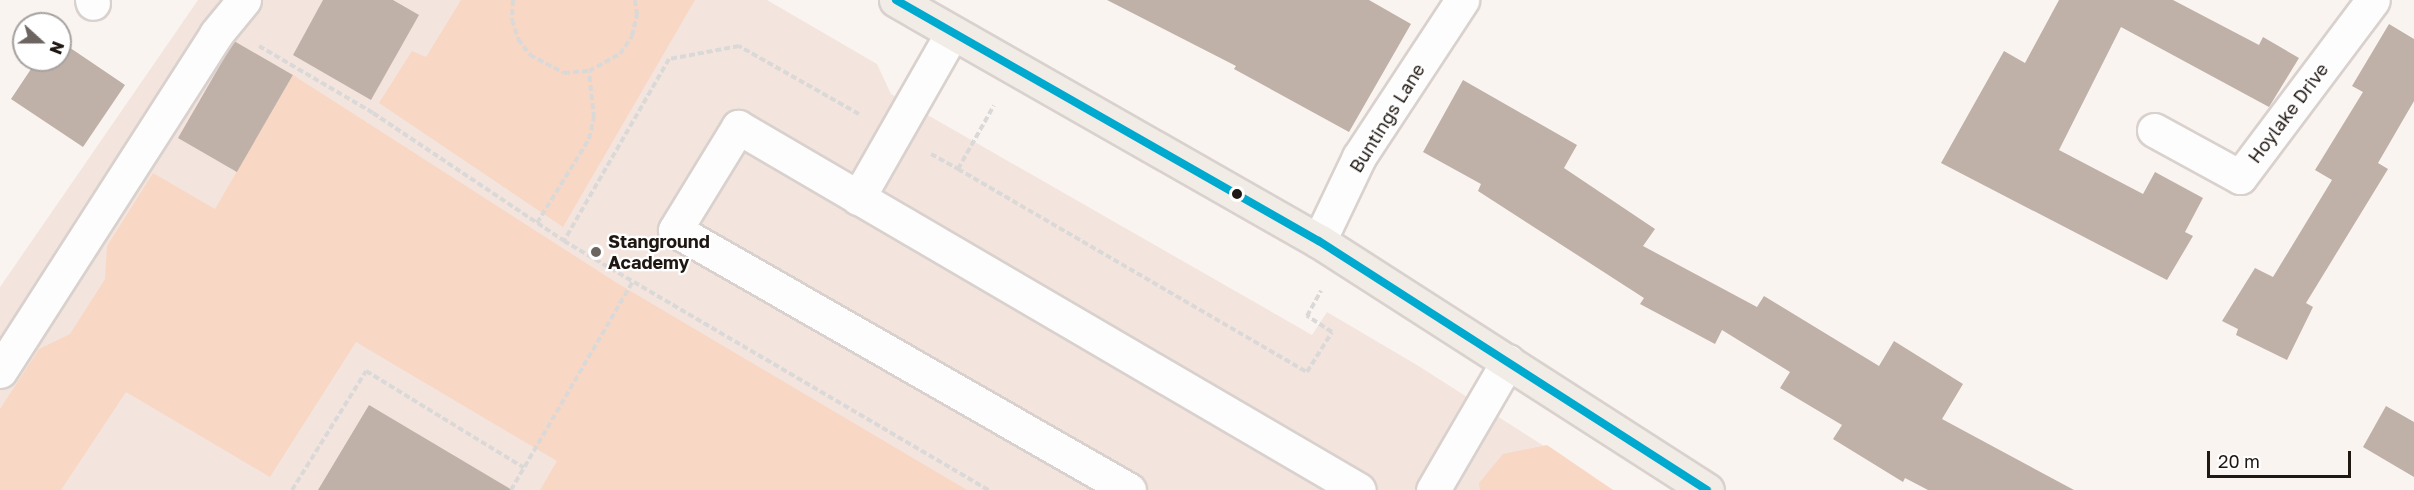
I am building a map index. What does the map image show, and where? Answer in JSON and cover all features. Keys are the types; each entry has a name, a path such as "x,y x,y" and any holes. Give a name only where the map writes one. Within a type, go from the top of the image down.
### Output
{"main road":[{"path":"897,0 1014,70 1330,248 1707,490"}],"street":[{"path":"0,371 223,25 244,0"},
{"name":"Buntings Lane","path":"1330,248 1359,157 1462,0"},
{"name":"Hoylake Drive","path":"2154,130 2240,177 2373,0"},
{"path":"858,198 952,33"},
{"path":"1129,490 675,230 738,127 1359,490"},
{"path":"1440,485 1508,361"}],"path":[{"path":"513,0 515,29 530,55 564,73 589,71 620,54 632,36 637,15 635,0"},
{"path":"223,25 373,113 564,241 989,490"},
{"path":"564,241 669,59 739,46 958,169 1307,372 1332,332 1307,316 1330,248"},
{"path":"958,169 1014,70"},
{"path":"537,223 589,139 594,118 589,71"},
{"path":"511,490 633,281"},
{"path":"292,490 366,371 524,468"}],"shaded area":[{"name":"Stanground Academy","path":"198,0 767,0 877,64 891,94 1312,335 1327,312 1417,365 1613,490 0,490 0,287"},
{"path":"461,0 695,0 563,227 379,103 412,51 426,57"},
{"path":"293,75 617,283 967,490 540,490 557,461 356,342 270,477 126,392 61,490 0,490 0,409 39,349 70,334 105,279 107,246 153,173 215,209"},
{"path":"1547,445 1613,490 1480,490 1479,483 1503,454"}],"building":[{"path":"323,0 393,0 419,15 371,100 293,55"},
{"path":"1107,0 1369,0 1411,24 1349,132 1234,69 1236,66"},
{"path":"2059,0 2173,0 2259,45 2263,37 2299,58 2269,107 2121,27 2059,150 2143,194 2155,172 2203,198 2185,232 2193,236 2167,280 1941,163 2004,51 2025,63"},
{"path":"2389,24 2414,39 2414,101 2378,163 2388,169 2306,303 2313,307 2287,360 2236,335 2238,329 2222,321 2255,268 2273,277 2332,180 2315,170 2363,92 2352,86"},
{"path":"234,41 293,75 237,172 178,138"},
{"path":"72,49 125,85 83,147 11,99 29,72 72,72"},
{"path":"1463,80 1577,145 1564,168 1655,229 1643,246 1757,307 1764,296 1879,366 1894,341 1963,384 1942,419 2074,490 1928,490 1905,478 1903,482 1833,439 1842,425 1780,388 1790,372 1722,330 1715,344 1640,304 1644,298 1478,191 1481,184 1423,152"},
{"path":"369,405 512,490 318,490"},
{"path":"2386,406 2414,422 2414,477 2363,447"}],"transit line":[{"path":"896,0 1319,241 1707,490"}],"place":[{"name":"Stanground Academy","path":"596,252"}]}
